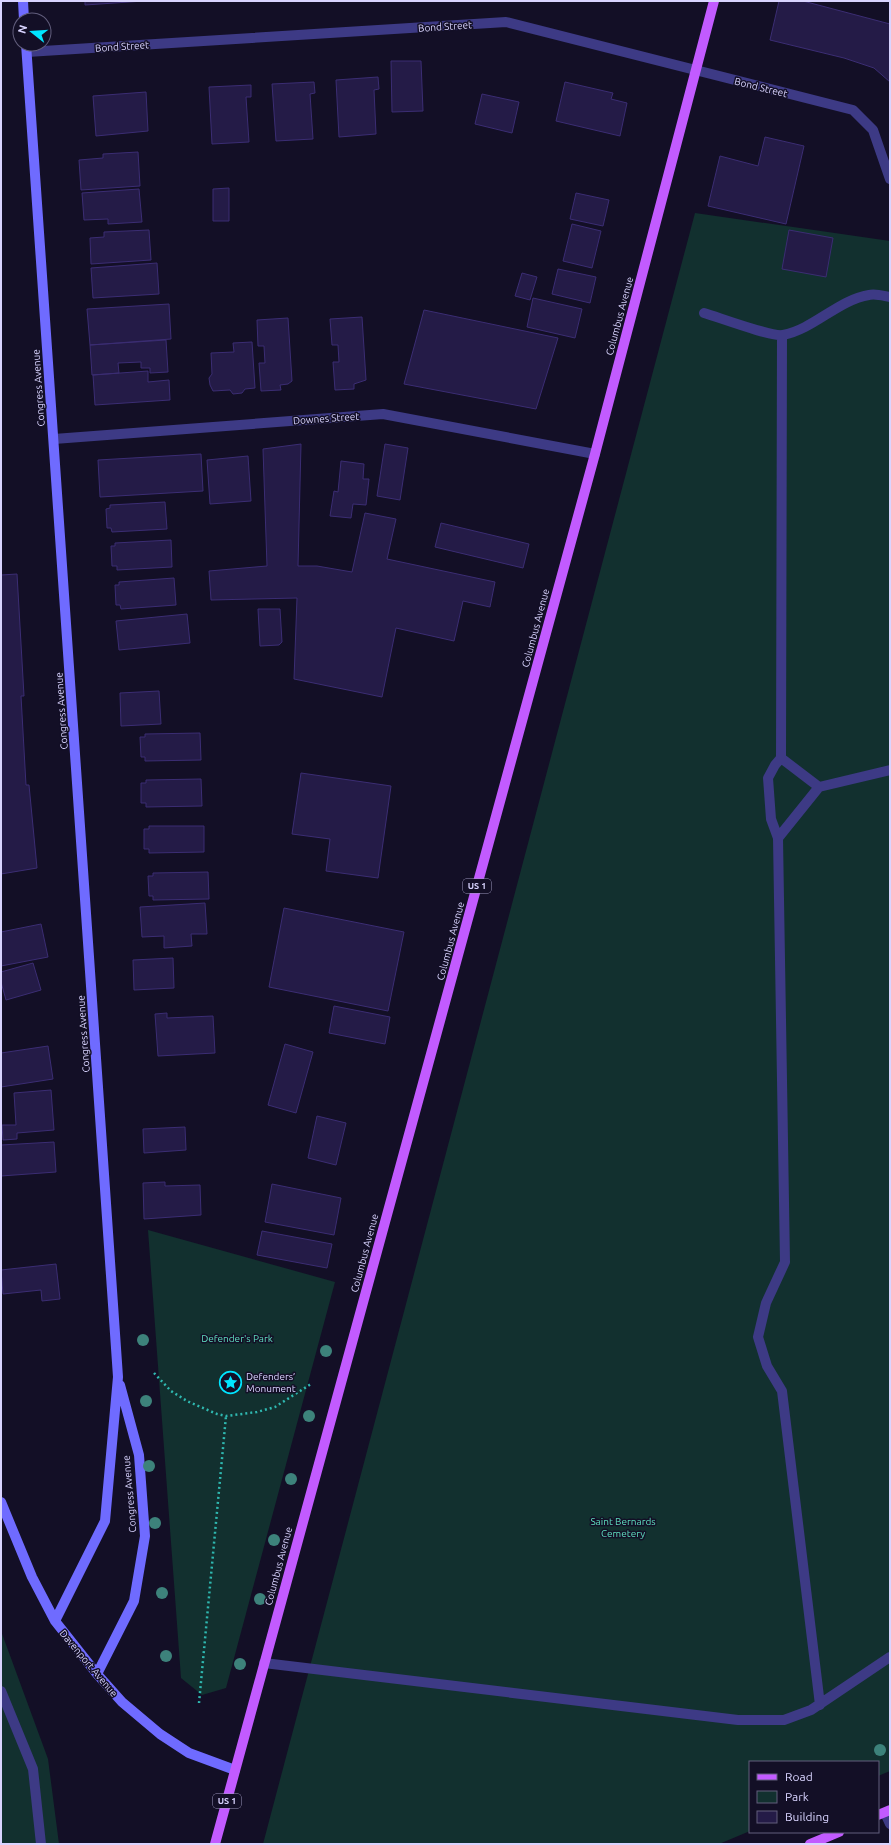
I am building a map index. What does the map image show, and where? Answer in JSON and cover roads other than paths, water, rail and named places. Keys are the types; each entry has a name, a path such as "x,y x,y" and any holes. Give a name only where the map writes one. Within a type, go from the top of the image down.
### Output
{"main road":[{"path":"23,1 24,12"},
{"name":"Columbus Avenue","path":"235,1770 595,454 714,1"},
{"name":"Congress Avenue","path":"26,52 118,1377 105,1521 55,1621"},
{"name":"Congress Avenue","path":"96,1674 134,1601 145,1536 139,1455 118,1377"},
{"name":"Davenport Avenue","path":"1,1502 32,1577 55,1621 96,1674 122,1702 160,1734 189,1753 235,1770"},
{"name":"US 1","path":"215,1844 235,1770"},
{"path":"810,1844 837,1833"}],"street":[{"name":"Bond Street","path":"52,47 506,22 853,110 873,130 890,179"},
{"path":"704,313 782,336 808,325 851,302 870,294 890,297"},
{"path":"782,336 781,758 775,765 768,778 771,819 778,838 785,1262 766,1303 758,1336 767,1366 782,1391 820,1705"},
{"name":"Downes Street","path":"54,439 383,414 595,454"},
{"path":"781,758 819,787"},
{"path":"778,838 819,787 890,770"},
{"path":"264,1664 738,1720 784,1720 820,1705 890,1657"},
{"path":"1,1691 3,1704 33,1769 41,1844"},
{"path":"884,1813 890,1824"}],"place":[{"name":"Defenders’ Monument","path":"230,1382"}],"park label":[{"name":"Defender's Park","path":"237,1338"},
{"name":"Saint Bernards Cemetery","path":"623,1526"}]}
